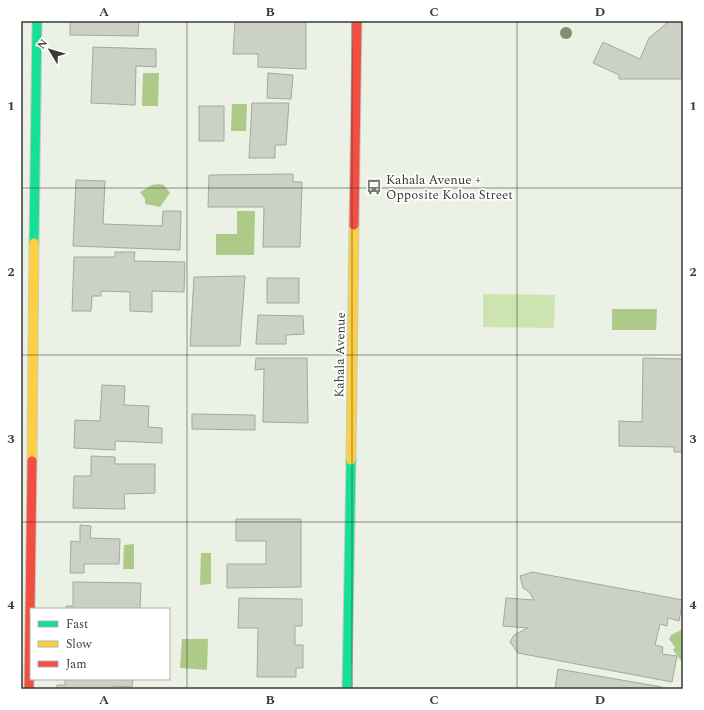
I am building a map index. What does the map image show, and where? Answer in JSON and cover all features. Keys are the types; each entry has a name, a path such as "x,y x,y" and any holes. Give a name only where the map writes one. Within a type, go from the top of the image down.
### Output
{"street":[{"path":"28,689 37,21"},
{"name":"Kahala Avenue","path":"347,689 350,576 357,21"}],"shaded area":[{"path":"143,73 159,73 158,106 142,106"},
{"path":"232,104 247,104 246,131 231,131"},
{"path":"152,185 164,185 170,193 160,207 145,204 145,199 140,192"},
{"path":"237,211 255,211 254,255 216,255 216,234 237,234"},
{"path":"483,294 555,295 554,328 483,327"},
{"path":"612,309 657,309 656,330 612,330"},
{"path":"134,544 134,569 123,569 124,545"},
{"path":"201,553 211,553 211,584 200,585"},
{"path":"683,629 683,661 681,661 673,650 675,647 669,639 671,635"},
{"path":"182,639 208,639 207,670 180,668"}],"building":[{"path":"70,21 139,21 138,36 70,35"},
{"path":"235,21 306,21 306,69 258,67 258,54 233,54"},
{"path":"666,21 683,21 683,79 619,79 619,75 593,63 603,42 640,59 649,38 667,23"},
{"path":"93,47 156,49 156,67 136,66 135,105 91,103"},
{"path":"268,73 293,75 291,99 267,98"},
{"path":"252,103 289,103 286,145 275,145 275,158 249,158"},
{"path":"199,106 224,106 224,141 199,141"},
{"path":"293,174 293,182 302,182 300,247 263,247 264,207 208,207 209,175"},
{"path":"76,180 105,181 103,224 162,226 163,211 181,211 180,250 73,246"},
{"path":"115,252 135,252 134,261 185,262 184,292 152,291 152,312 130,311 130,292 101,291 101,296 92,296 91,311 72,311 74,257 115,257"},
{"path":"245,276 240,346 190,346 194,277"},
{"path":"267,278 299,278 299,303 267,303"},
{"path":"258,315 303,316 304,334 286,335 286,344 256,344"},
{"path":"256,358 307,358 308,423 263,422 264,369 255,370"},
{"path":"643,358 683,359 683,452 674,452 674,447 619,446 619,421 642,422"},
{"path":"102,385 125,386 124,405 149,406 148,427 162,428 162,443 115,441 115,450 74,448 75,420 100,421"},
{"path":"192,414 255,415 255,430 192,429"},
{"path":"91,456 115,457 115,464 155,464 155,493 124,494 125,509 73,508 74,476 91,476"},
{"path":"236,519 301,519 301,587 227,588 227,564 266,564 266,541 236,541"},
{"path":"80,525 91,526 90,538 120,539 119,564 84,564 84,573 70,573 71,541 80,542"},
{"path":"532,572 683,600 679,621 668,618 667,626 660,624 655,645 663,647 662,654 677,656 672,682 518,653 510,642 514,635 528,628 503,626 506,598 534,600 529,592 523,588 520,576"},
{"path":"73,582 141,583 140,608 66,608 66,606 73,606"},
{"path":"239,598 302,599 302,626 295,626 295,645 303,645 303,668 296,668 296,677 257,677 258,628 238,628"},
{"path":"558,669 662,687 661,689 555,689"},
{"path":"65,680 133,680 132,687 113,686 113,689 57,689 57,685 65,685"}],"traffic: fast":[{"path":"34,243 37,21"},
{"path":"347,689 351,460"}],"traffic: slow":[{"path":"351,460 354,225"},
{"path":"32,461 34,243"}],"traffic: jam":[{"path":"354,225 357,21"},
{"path":"30,608 32,461"},
{"path":"29,689 30,613"}],"place":[{"name":"Kahala Avenue + Opposite Koloa Street","path":"374,187"}]}
